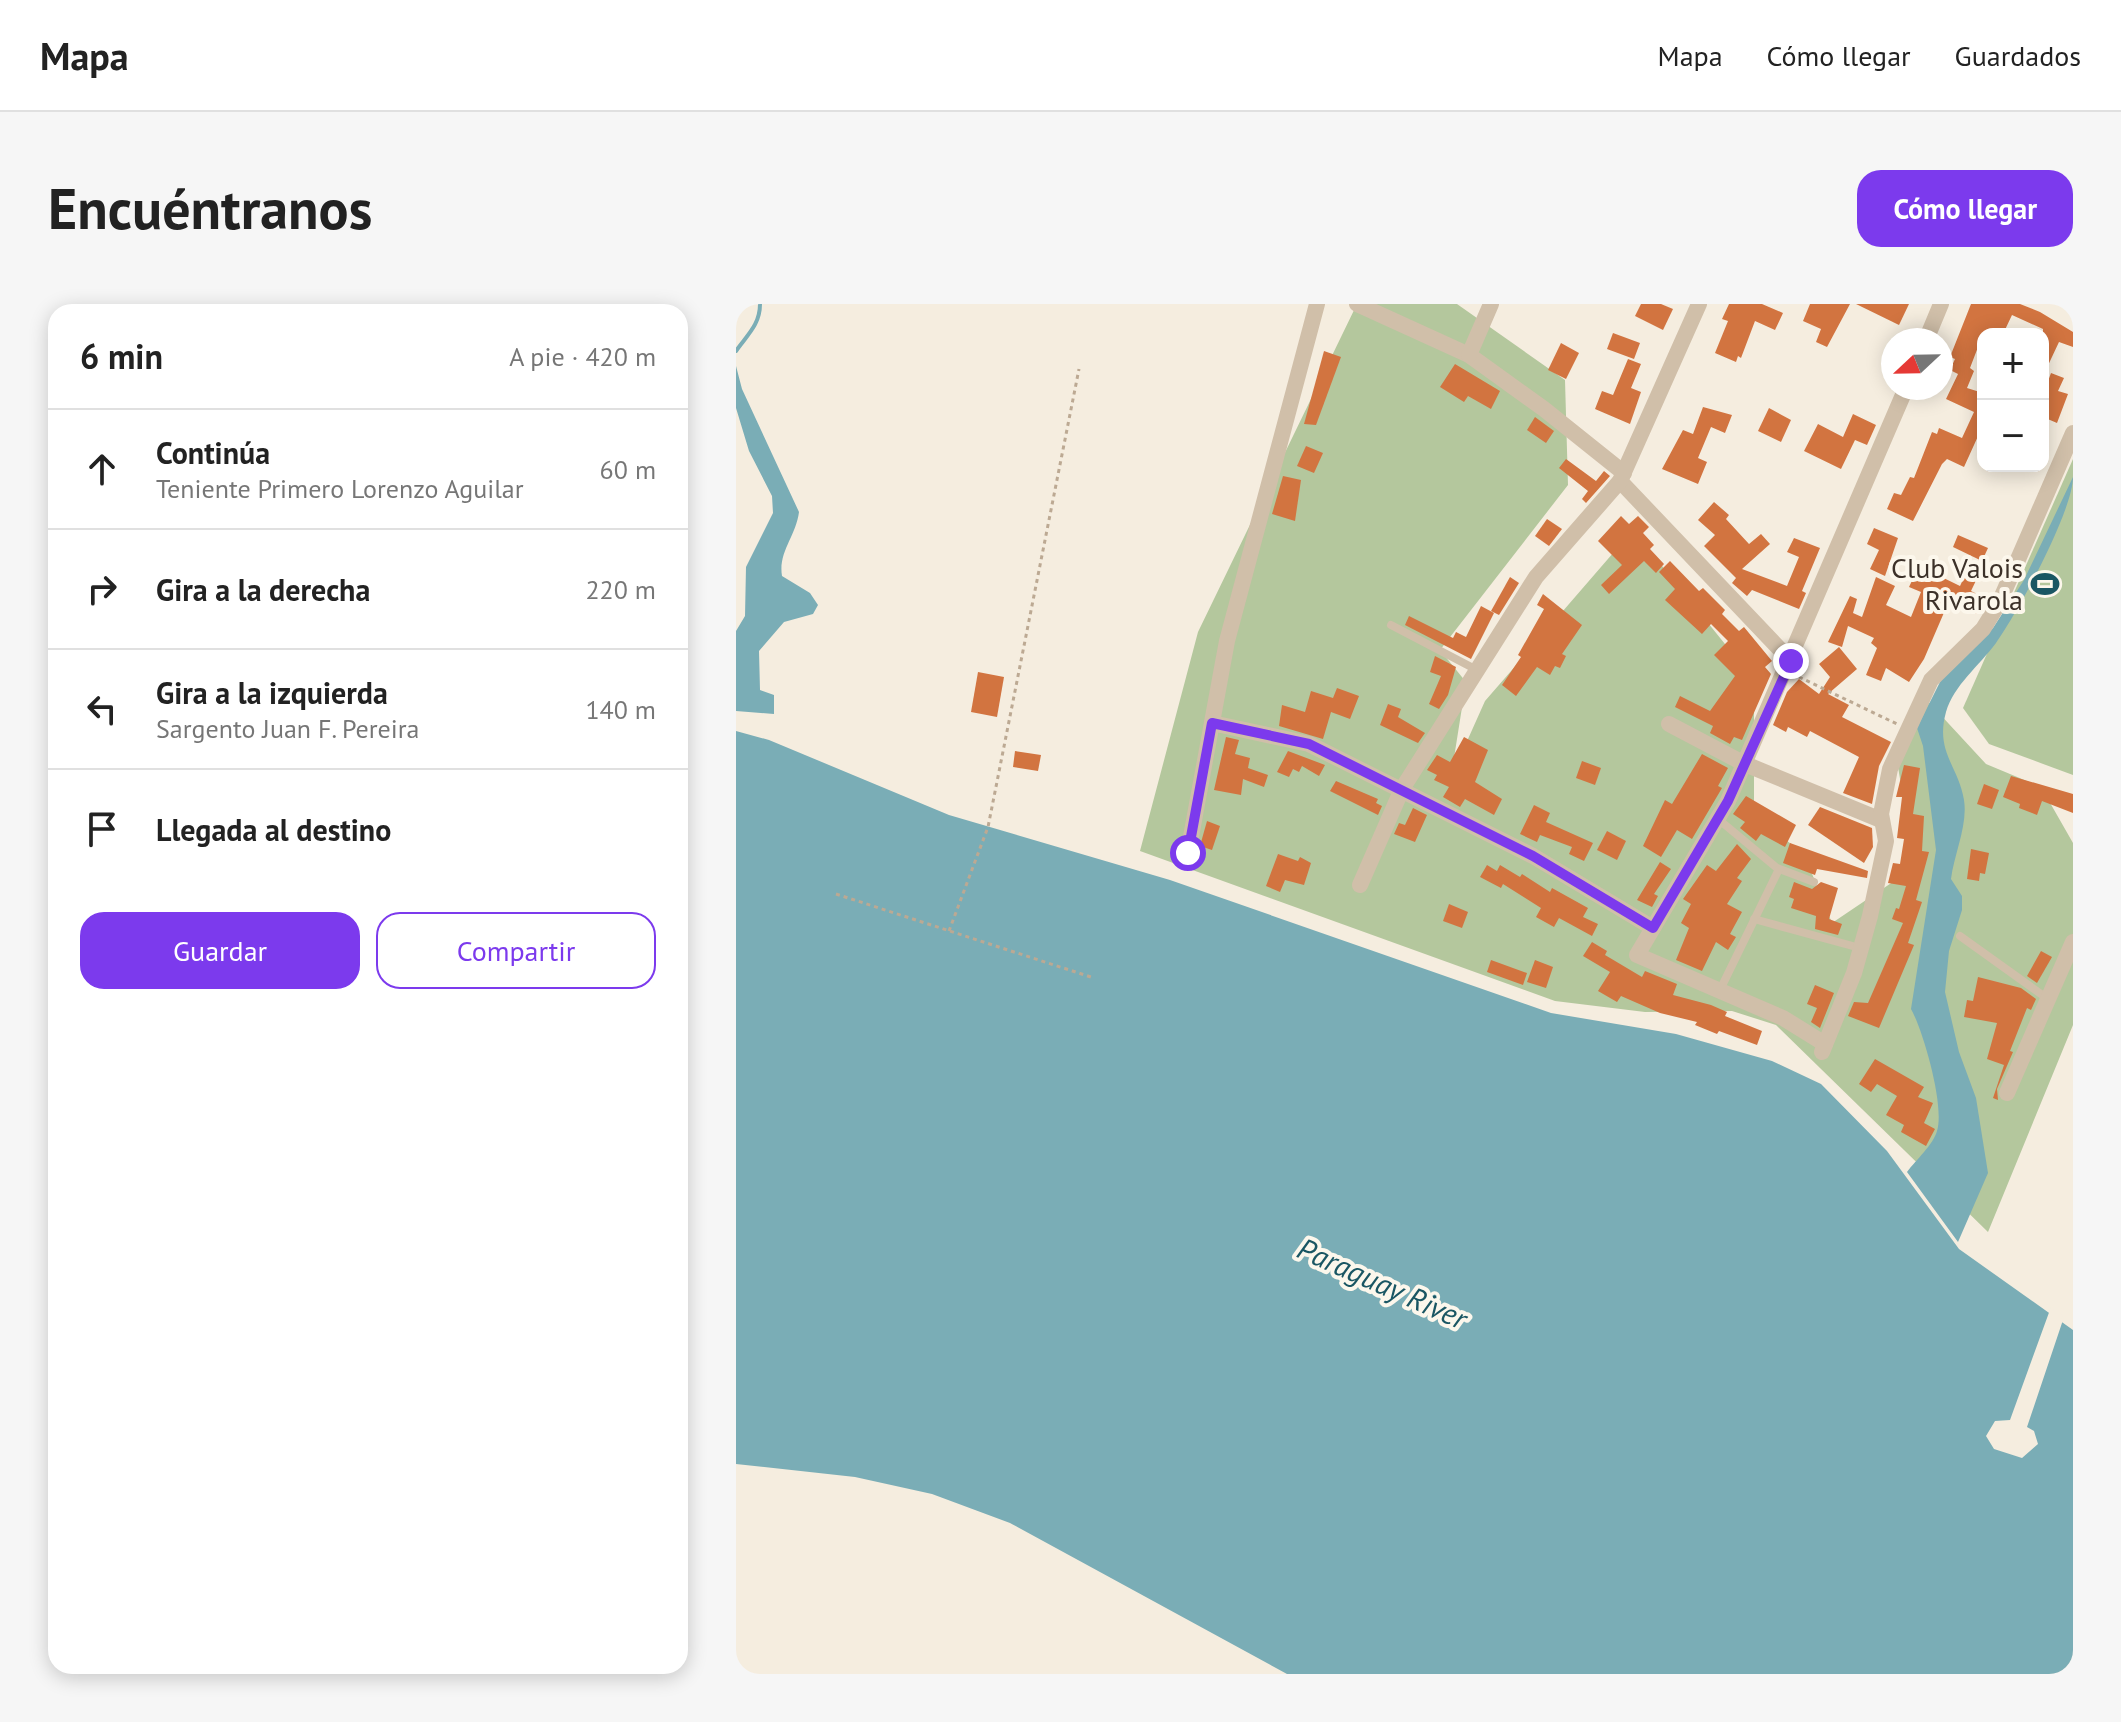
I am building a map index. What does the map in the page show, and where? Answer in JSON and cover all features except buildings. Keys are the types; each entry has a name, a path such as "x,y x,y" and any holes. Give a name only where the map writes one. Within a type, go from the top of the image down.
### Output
{"street":[{"path":"1188,853 1227,641 1317,304"},
{"path":"1357,304 1469,355 1544,409 1622,477 1788,666"},
{"path":"1469,355 1491,304"},
{"path":"1360,885 1402,789 1536,577 1622,477 1699,304"},
{"path":"1931,328 1941,304"},
{"path":"1901,400 1745,764 1718,819 1637,955 1783,1018 1823,1048 1861,948 1886,841 1881,820 1890,769 1931,680 1983,629 1999,603 2073,433"},
{"path":"1212,723 1309,744 1533,856 1653,928"},
{"path":"1669,724 1745,764 1881,820"},
{"path":"2007,1093 2073,942"}],"lane":[{"path":"1391,625 1477,670"},
{"path":"1718,819 1779,869 1814,882"},
{"path":"1719,991 1779,869"},
{"path":"1754,919 1861,948"},
{"path":"1960,936 2049,999"}],"path":[{"path":"949,931 988,827 1079,369"},
{"path":"1788,666 1907,729"},
{"path":"836,894 1094,978"}],"green space":[{"path":"1357,304 1457,304 1565,380 1568,485 1440,650 1466,682 1451,777 1485,701 1633,530 1754,680 1754,815 1804,854 1832,923 1915,867 1897,761 1924,697 1986,764 2041,787 2073,843 2073,1025 1988,1232 1776,1025 1732,1011 1645,1012 1555,1001 1140,851 1198,632"},
{"name":"Club Valois Rivarola","path":"2073,459 2073,775 1989,744 1963,708"}],"water":[{"path":"736,366 742,389 799,512 783,559 782,576 810,593 818,605 813,614 784,622 759,651 760,690 774,695 774,714 736,711 736,631 745,616 746,567 773,513 772,496 749,451 736,408"},
{"path":"2073,477 2064,513 2030,587 1996,643 1955,693 1943,726 1945,748 1961,788 1965,810 1951,879 1962,896 1962,910 1949,951 1945,992 1959,1052 1976,1098 1988,1173 1958,1242 1907,1172 1932,1142 1939,1119 1932,1068 1911,1009 1936,850 1923,746 1917,728 1944,674 1993,628 2024,580"},
{"name":"Paraguay River","path":"736,731 769,740 949,815 1170,880 1551,1013 1676,1034 1772,1061 1821,1084 1887,1151 1959,1249 2073,1330 2073,1674 1287,1674 1010,1523 932,1494 855,1477 736,1464"}],"pier":[{"path":"2051,1307 2064,1317 2027,1427 2034,1431 2038,1444 2022,1458 1994,1449 1986,1436 1995,1421 2010,1420"}],"waterway":[{"path":"736,351 755,324 760,304"}],"place":[{"name":"Club Valois Rivarola","path":"2045,584"}],"route":[{"path":"1188,853 1212,723 1309,744 1533,856 1653,928 1728,801 1791,661"}]}
